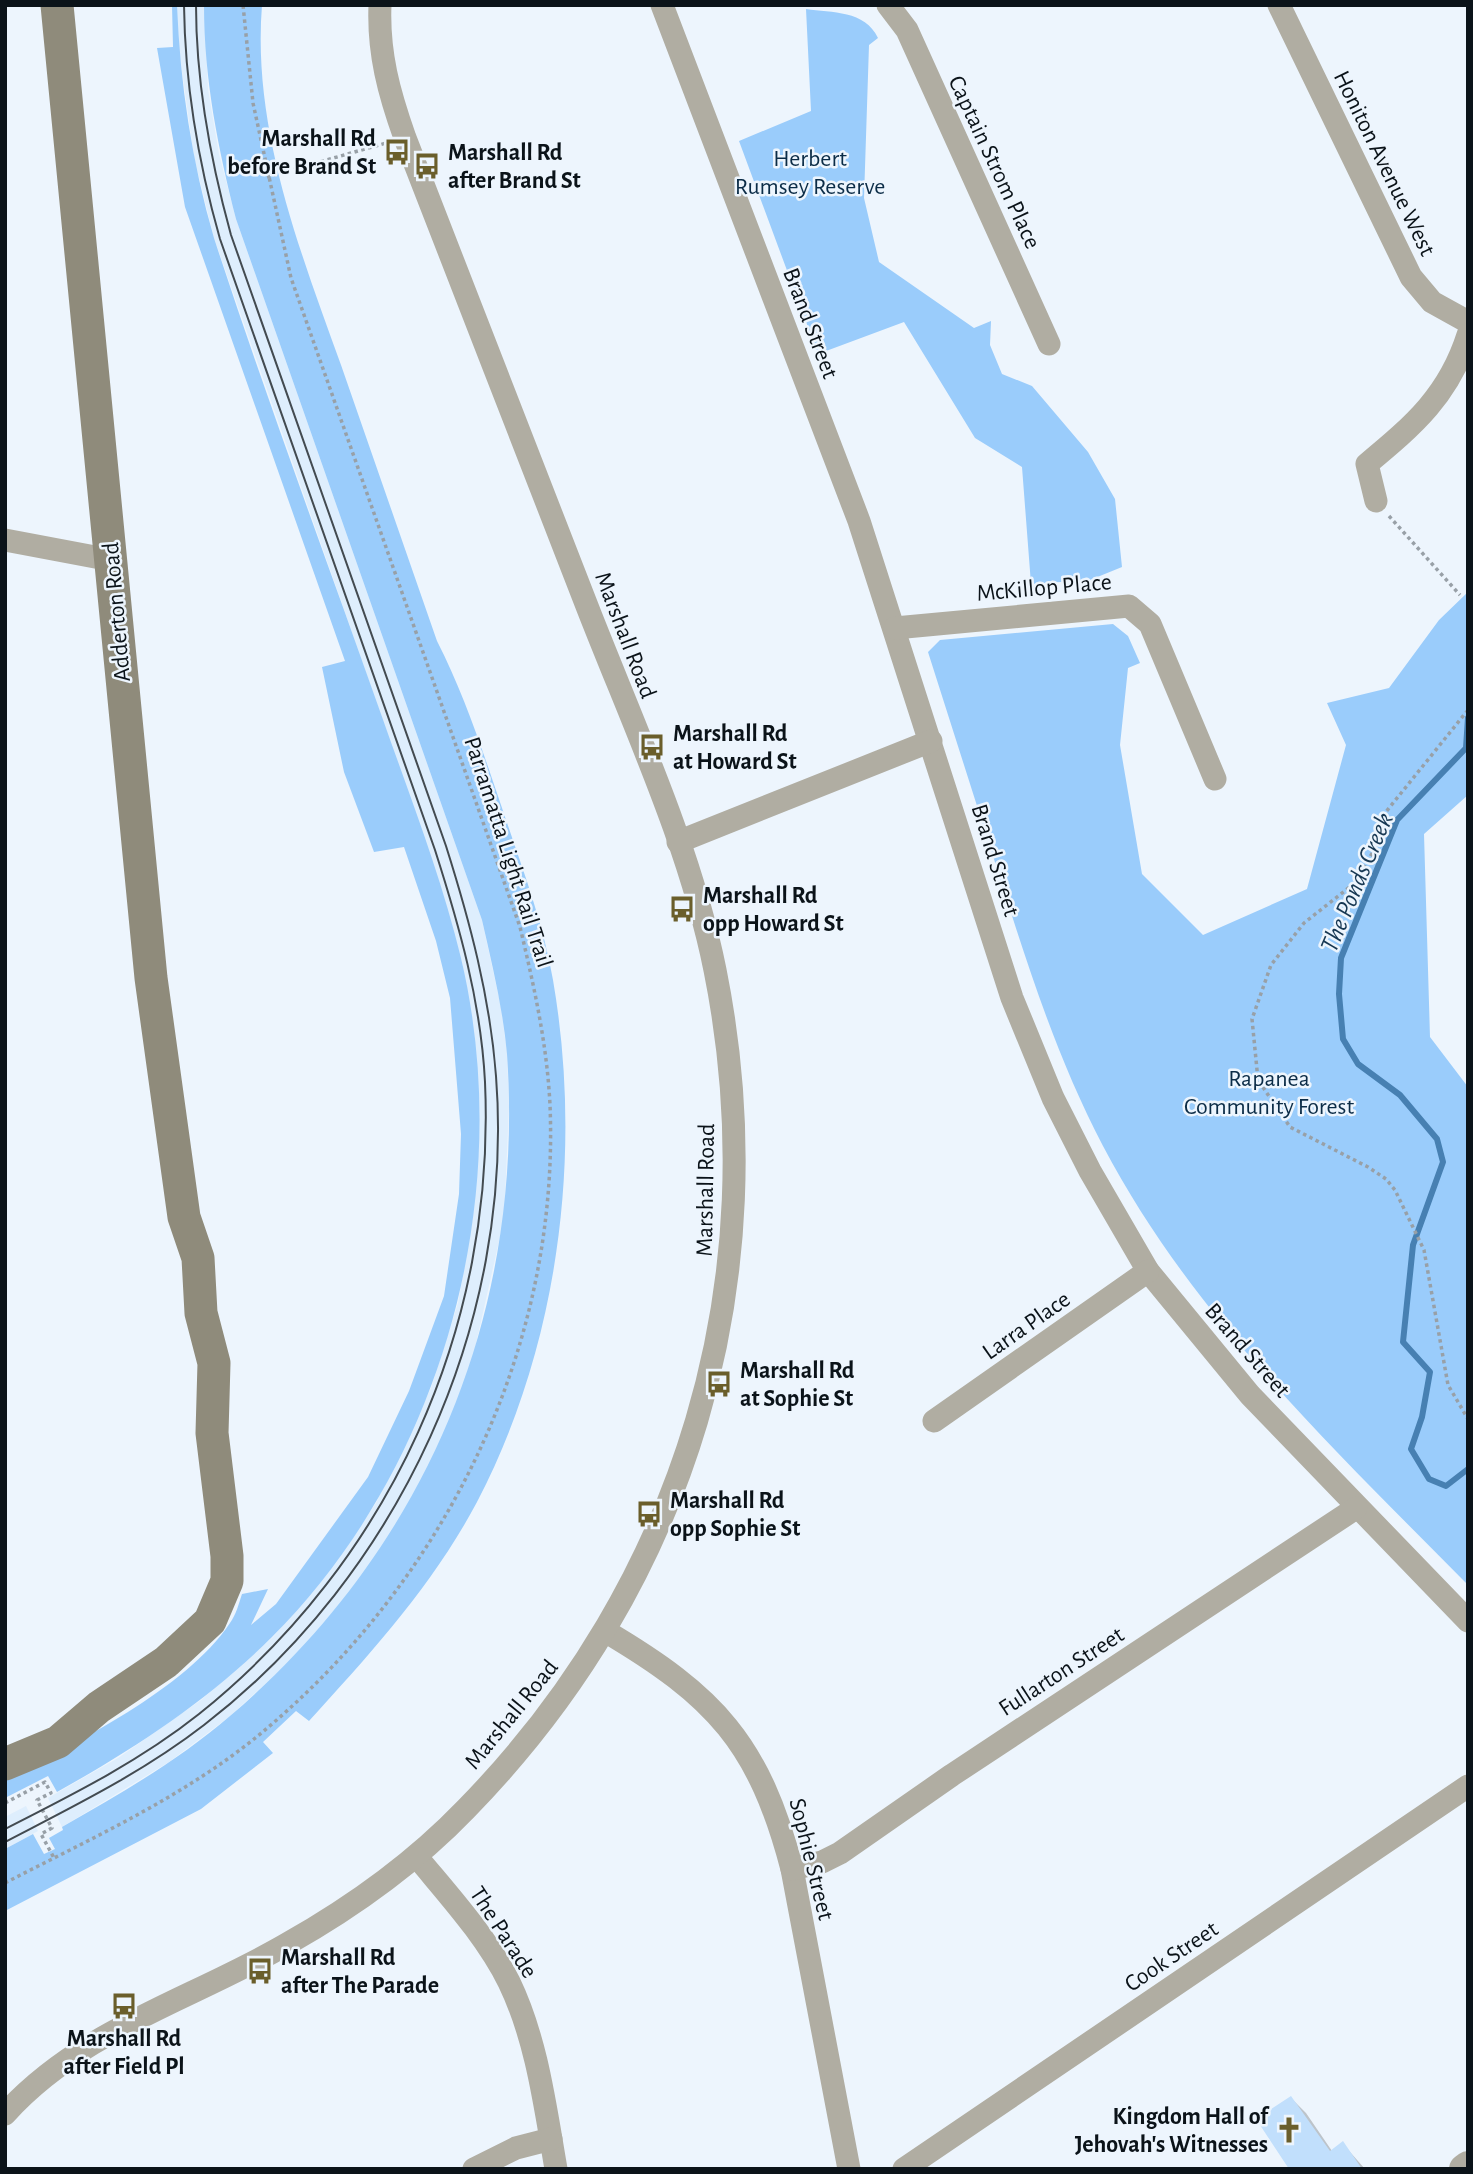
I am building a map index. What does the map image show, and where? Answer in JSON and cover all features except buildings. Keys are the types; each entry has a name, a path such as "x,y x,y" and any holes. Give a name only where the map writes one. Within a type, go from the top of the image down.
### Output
{"main road":[{"name":"Adderton Road","path":"5,1764 58,1742 99,1706 166,1662 210,1621 221,1601 227,1581 227,1556 212,1433 191,1368 191,1323 179,1253 184,1217 151,978 57,5"},
{"name":"Adderton Road","path":"5,1748 99,1706"}],"street":[{"name":"Marshall Road","path":"5,2114 22,2095 78,2051 126,2022 288,1944 417,1857 469,1807 523,1746 605,1632 665,1513 699,1419 717,1347 731,1260 735,1144 724,1023 715,967 678,842 405,138 386,78 380,5"},
{"name":"Brand Street","path":"662,5 859,521 1024,1030 1090,1171 1148,1271 1250,1395 1356,1508 1468,1621"},
{"name":"Captain Strom Place","path":"888,5 907,30 1049,344"},
{"name":"Honiton Avenue West","path":"1279,5 1411,277 1432,302 1468,322"},
{"path":"1376,501 1367,464 1433,405 1459,363 1468,335"},
{"path":"5,540 111,560"},
{"name":"McKillop Place","path":"895,628 1129,606 1150,624 1215,779"},
{"path":"678,842 931,741"},
{"name":"Larra Place","path":"934,1421 1148,1271"},
{"name":"Fullarton Street","path":"792,1869 821,1862 840,1853 952,1775 1356,1508"},
{"name":"Sophie Street","path":"605,1632 685,1682 736,1737 766,1789 780,1824 792,1869 849,2169"},
{"name":"Cook Street","path":"904,2169 1468,1786"},
{"name":"The Parade","path":"417,1857 474,1927 509,1981 532,2042 556,2169"},
{"path":"474,2169 516,2148 551,2139"}],"path":[{"name":"Parramatta Light Rail Trail","path":"5,1883 154,1806 255,1738 338,1661 401,1588 445,1521 488,1432 514,1363 538,1268 548,1191 550,1104 540,1012 520,927 291,278 253,103 243,5"},
{"path":"267,177 405,138"},
{"path":"1376,501 1460,595"},
{"path":"1468,710 1381,818 1375,848 1356,882 1304,923 1271,965 1252,1019 1258,1080 1290,1127 1350,1156 1386,1179 1412,1227 1424,1250 1448,1385 1468,1419"},
{"path":"5,1803 45,1782 51,1793 37,1801 52,1828 41,1834 54,1858"}],"shaded area":[{"path":"177,5 204,5 208,89 219,154 236,219 482,920 501,1007 507,1052 509,1107 504,1219 473,1357 454,1409 429,1468 390,1536 352,1589 300,1652 229,1717 169,1762 62,1827 48,1798 118,1758 201,1700 273,1637 329,1570 376,1503 431,1388 458,1303 473,1217 479,1145 479,1095 462,961 418,821 214,238 194,157 178,42"},
{"path":"26,1806 38,1831 5,1849 5,1817"}],"green space":[{"path":"172,5 177,5 184,93 193,152 214,238 424,835 461,958 476,1048 479,1139 471,1231 452,1322 422,1409 382,1492 332,1568 272,1637 248,1660 170,1722 57,1792 48,1776 5,1798 5,1780 96,1731 158,1692 186,1670 230,1623 242,1594 268,1589 251,1625 276,1604 368,1477 409,1391 444,1296 459,1194 461,1134 450,998 436,941 404,847 374,852 344,772 322,667 345,661 185,207 157,48 173,47"},
{"path":"204,5 262,5 264,98 282,189 295,234 437,641 480,742 549,958 562,1046 564,1180 557,1247 545,1314 528,1379 505,1442 477,1502 421,1590 378,1644 309,1721 296,1711 263,1742 273,1753 201,1809 5,1911 5,1849 33,1834 44,1854 55,1849 49,1838 63,1830 62,1827 149,1776 211,1732 299,1650 359,1578 409,1501 449,1419 479,1333 499,1243 508,1150 507,1054 500,1003 482,920 236,219 213,113 206,60"},
{"name":"Herbert Rumsey Reserve","path":"806,9 847,14 865,22 878,38 869,45 864,198 879,262 974,328 991,321 990,345 1002,374 1032,386 1088,452 1115,499 1122,567 1090,580 1031,584 1022,467 975,438 904,322 818,354 739,141 811,111"},
{"name":"Rapanea Community Forest","path":"1468,592 1468,795 1424,834 1430,1037 1468,1087 1468,1585 1317,1431 1223,1324 1179,1268 1139,1208 1103,1146 1072,1081 1033,981 928,652 940,640 1113,624 1128,636 1140,663 1128,668 1120,745 1142,874 1203,935 1307,889 1346,745 1327,703 1389,688 1439,620"}],"waterway":[{"name":"The Ponds Creek","path":"1468,718 1466,748 1397,820 1341,958 1339,994 1343,1039 1358,1064 1400,1095 1437,1139 1443,1162 1413,1245 1403,1342 1430,1372 1422,1417 1411,1449 1429,1479 1446,1486 1468,1469"}],"tram line":[{"path":"5,1829 129,1762 199,1714 267,1653 326,1585 377,1511 418,1432 450,1349 472,1262 484,1173 483,1052 474,993 460,935 435,850 220,239 194,124 184,5"},
{"path":"5,1842 132,1774 204,1725 273,1664 335,1595 387,1519 430,1437 463,1350 486,1261 497,1169 493,1047 471,931 446,846 231,235 206,121 196,5"}],"place":[{"name":"Marshall Rd before Brand St","path":"397,152"},
{"name":"Marshall Rd after Brand St","path":"427,166"},
{"name":"Marshall Rd at Howard St","path":"652,747"},
{"name":"Marshall Rd opp Howard St","path":"682,909"},
{"name":"Marshall Rd at Sophie St","path":"719,1384"},
{"name":"Marshall Rd opp Sophie St","path":"649,1514"},
{"name":"Marshall Rd after The Parade","path":"260,1971"},
{"name":"Marshall Rd after Field Pl","path":"124,2006"},
{"name":"Kingdom Hall of Jehovah's Witnesses","path":"1289,2130"}]}
